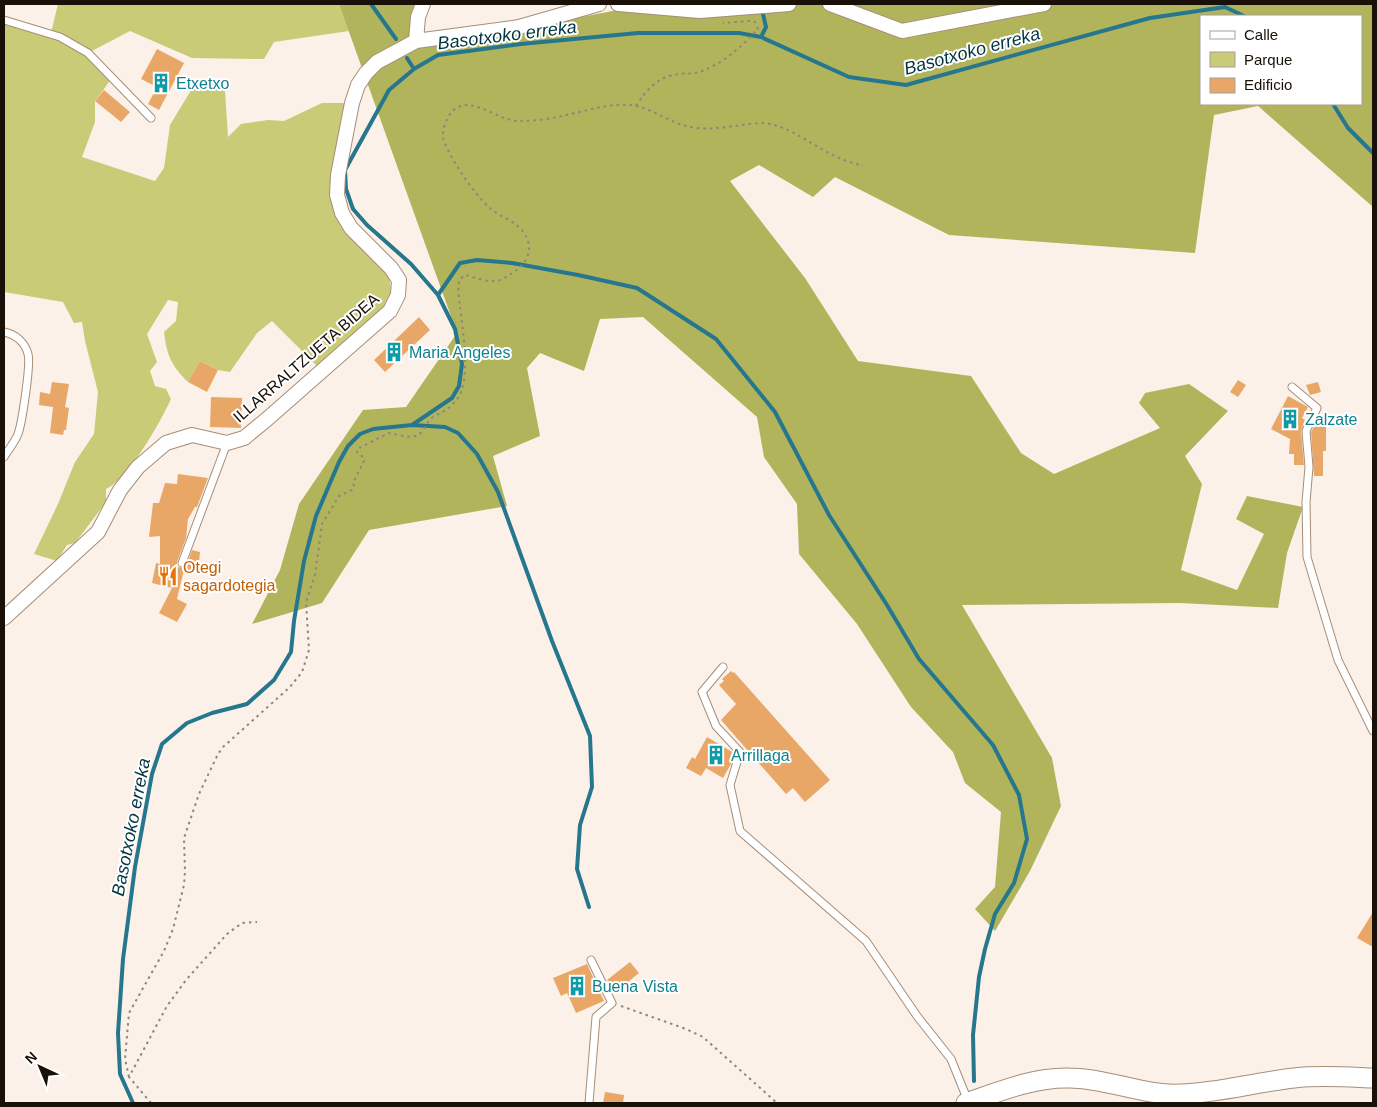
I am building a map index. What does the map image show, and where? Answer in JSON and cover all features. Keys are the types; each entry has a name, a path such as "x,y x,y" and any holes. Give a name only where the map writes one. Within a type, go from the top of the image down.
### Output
{"street":[{"path":"423,4 418,17 416,41 519,27 599,4"},
{"path":"618,4 700,11 789,4"},
{"path":"830,4 902,31 1044,4"},
{"name":"ILLARRALTZUETA BIDEA","path":"4,618 98,532 120,490 138,467 166,442 192,435 227,443 244,438 390,311 398,295 399,280 391,268 350,228 342,213 337,195 338,175 352,103 358,85 377,62 416,41"},
{"path":"967,1103 1043,1080 1068,1078 1107,1082 1160,1093 1179,1094 1210,1092 1294,1078 1329,1076 1373,1078"}],"lane":[{"path":"4,20 60,37 88,53 151,118"},
{"path":"4,332 11,333 21,340 28,354 23,417 18,436 4,457"},
{"path":"1292,387 1317,408 1306,431 1309,467 1306,502 1307,557 1338,660 1373,731"},
{"path":"182,563 227,443"},
{"path":"723,667 702,692 716,726 740,752 730,785 740,831 866,941 917,1016 951,1059 967,1103"},
{"path":"589,1103 596,1017 612,1003 591,960"}],"path":[{"path":"636,106 648,88 664,78 701,72 718,63 758,29 755,22"},
{"path":"151,1103 129,1077 126,1059 127,1019 142,988 164,951 173,929 184,884 184,838 195,802 223,747 290,687 302,672 309,650 306,602 315,574 322,524 339,496 352,490 354,486 353,482 364,461 364,458 357,452 358,449 389,433 407,437 416,436 421,433 432,417 444,412 458,399 464,383 465,361 460,278 465,275 487,281 502,279 520,268 529,256 530,248 522,230 479,198 448,151 443,135 447,119 453,110 464,104 471,105 516,121 563,116 605,106 621,105 636,106 675,123 696,128 756,123 776,124 835,156 863,166"},
{"path":"129,1077 167,1006 186,980 227,934 242,923 257,922"},
{"path":"612,1003 686,1029 703,1037 777,1103"}],"green space":[{"path":"58,4 339,4 349,31 274,42 264,59 192,58 130,31 88,53 112,78 95,101 95,122 82,157 155,181 164,168 170,125 196,82 211,83 225,91 228,137 241,124 268,120 284,121 322,103 352,103 337,195 389,277 391,290 388,302 383,310 317,366 272,321 257,333 230,372 218,370 200,361 188,382 174,365 167,348 164,332 176,321 178,302 168,300 147,334 157,362 150,371 155,386 166,389 171,399 152,435 134,462 115,483 106,489 106,502 75,543 67,545 57,561 34,554 58,504 75,462 94,434 98,392 82,322 74,323 63,302 4,292 4,20 51,33"}],"shaded area":[{"path":"339,4 417,4 413,49 649,4 1373,4 1373,207 1258,106 1214,115 1195,253 949,235 835,177 813,197 759,165 730,181 805,278 858,361 971,376 1021,453 1054,474 1160,428 1139,403 1145,393 1189,384 1228,411 1185,456 1202,484 1181,570 1237,590 1264,534 1236,519 1247,496 1303,507 1287,553 1278,608 1180,603 962,605 1052,758 1061,806 1030,871 995,931 975,909 995,887 1001,812 965,783 953,752 911,707 857,624 799,554 797,504 764,457 757,417 643,317 600,319 584,371 540,353 527,368 540,436 493,456 507,506 369,530 322,603 252,624 280,570 299,504 363,410 406,407 457,333"}],"building":[{"name":"Etxetxo","path":"157,49 184,63 159,110 148,104 157,87 141,79"},
{"path":"104,90 130,112 121,122 95,101"},
{"name":"Maria Angeles","path":"419,317 430,330 385,372 374,360"},
{"path":"200,361 218,370 207,392 188,382"},
{"path":"1238,380 1246,385 1238,397 1230,392"},
{"path":"52,382 69,384 65,407 69,408 66,430 64,430 63,435 50,433 53,407 39,405 40,392 50,394"},
{"path":"1318,382 1321,392 1310,395 1306,385"},
{"name":"Zalzate","path":"1288,396 1308,407 1302,418 1305,420 1301,431 1304,465 1294,465 1294,454 1289,454 1290,439 1271,429"},
{"path":"211,397 242,398 241,428 210,427"},
{"path":"1315,425 1326,426 1323,476 1314,476 1311,432"},
{"path":"178,474 208,478 197,507 195,507 188,519 186,538 177,562 178,567 183,568 187,565 192,550 200,552 198,572 184,570 177,599 187,604 177,622 159,613 172,588 152,583 156,563 160,564 160,536 149,537 153,503 159,503 165,483 177,484"},
{"path":"731,671 734,672 830,780 805,802 793,788 786,794 721,720 736,704 719,685 724,681 722,679"},
{"name":"Arrillaga","path":"707,737 734,753 731,764 723,778 706,768 701,776 686,768 692,757 695,759"},
{"path":"1373,912 1373,947 1357,938"},
{"path":"630,962 639,973 617,991 607,980"},
{"name":"Buena Vista","path":"587,964 604,1001 576,1013 567,993 561,996 553,978"},
{"path":"605,1092 624,1095 623,1103 603,1103"}],"waterway":[{"path":"371,4 396,39"},
{"name":"Basotxoko erreka","path":"133,1103 120,1074 118,1033 123,959 135,867 152,774 162,744 187,723 212,713 247,704 274,680 291,652 304,561 316,516 339,462 348,446 360,434 373,429 412,425 452,398 459,386 462,364 455,329 438,295 411,264 367,225 353,209 346,189 345,170 389,90 414,69 438,55 521,44 638,33 739,33 761,37 849,77 906,85 1150,18 1225,7 1242,15"},
{"path":"761,37 766,27 763,14"},
{"path":"407,58 414,69"},
{"name":"Basotxoko erreka","path":"1334,105 1348,128 1373,153"},
{"path":"438,295 460,263 477,260 512,263 637,288 716,339 775,412 829,515 919,659 993,745 1019,795 1027,839 1014,883 995,914 985,949 979,977 973,1035 974,1081"},
{"path":"412,425 445,427 458,433 477,454 498,492 552,641 590,736 592,787 580,825 577,869 589,907"}],"place":[{"name":"Etxetxo","path":"161,83"},
{"name":"Maria Angeles","path":"394,352"},
{"name":"Zalzate","path":"1290,419"},
{"name":"Otegi sagardotegia","path":"168,576"},
{"name":"Arrillaga","path":"716,755"},
{"name":"Buena Vista","path":"577,986"}]}
